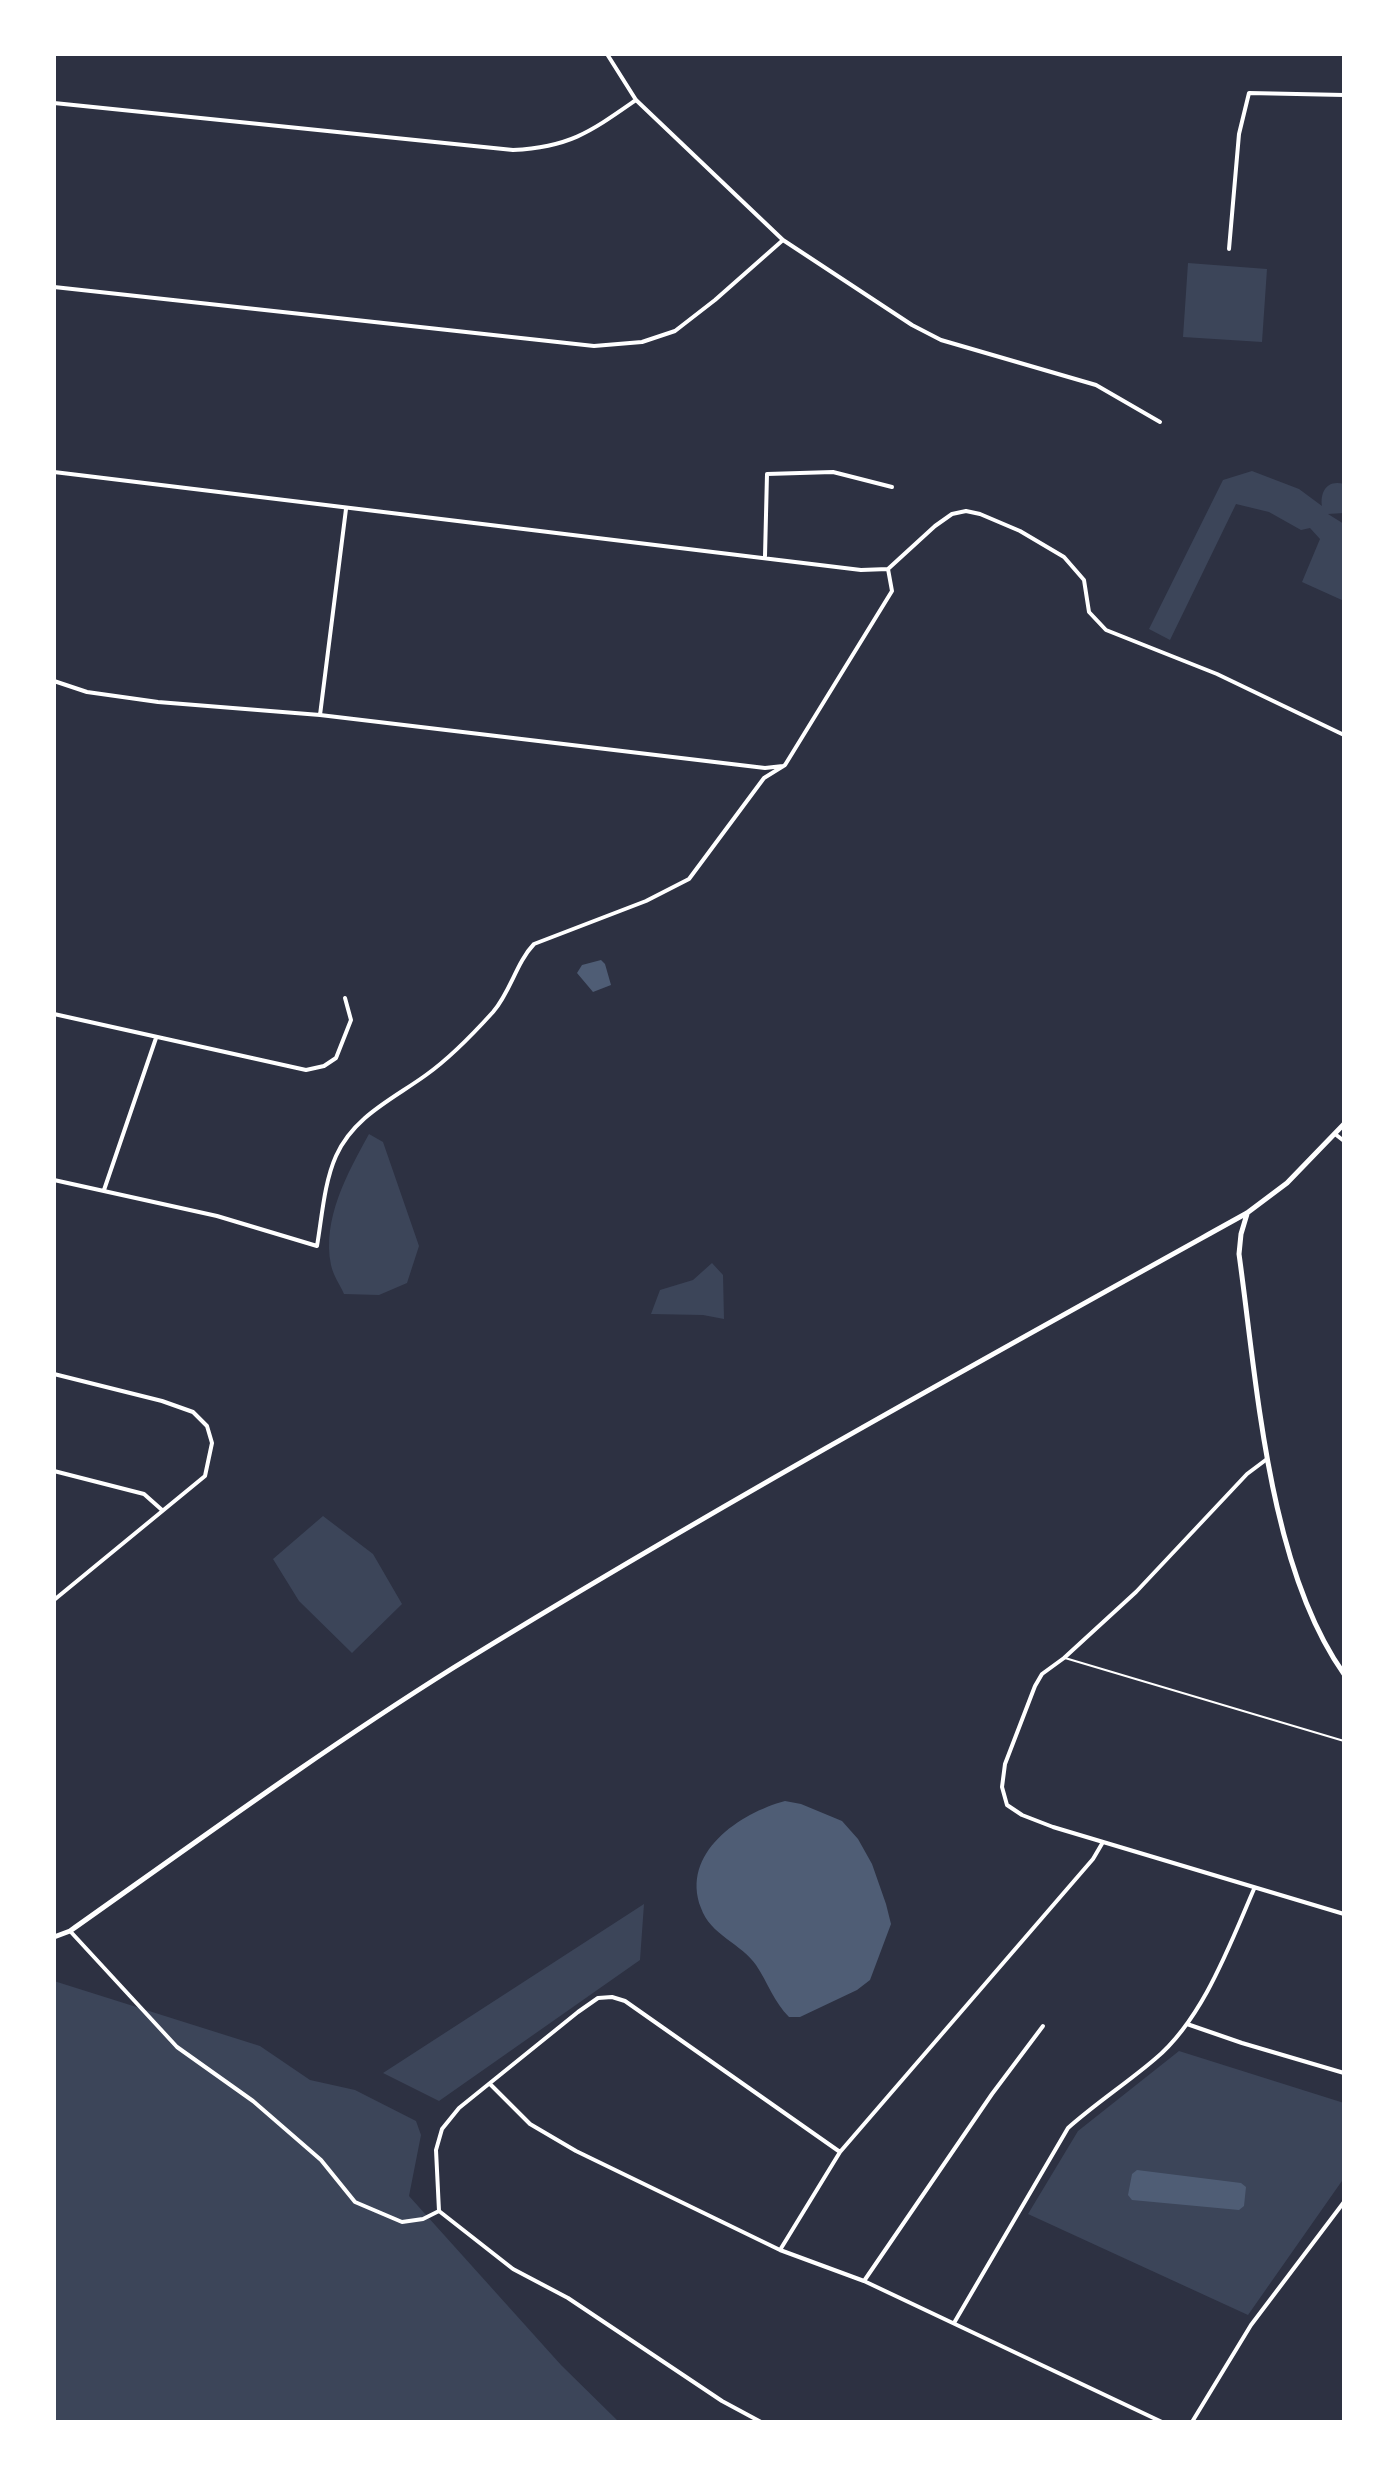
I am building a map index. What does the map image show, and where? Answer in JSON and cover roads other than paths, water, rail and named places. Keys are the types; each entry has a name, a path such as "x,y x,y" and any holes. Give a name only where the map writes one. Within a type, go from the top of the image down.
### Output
{"street":[{"path":"607,54 636,100 783,240 912,325 941,340 1096,385 1160,422"},
{"path":"1229,249 1239,134 1249,93 1344,95"},
{"path":"54,103 513,150 564,143 590,132 636,100"},
{"path":"54,287 594,346 642,342 675,331 783,240"},
{"path":"54,472 861,570 888,569 935,526 952,514 966,511 1020,531 1064,557 1084,580 1089,612 1106,630 1217,674 1344,735"},
{"path":"765,556 767,474 833,472 892,487"},
{"path":"320,715 346,509"},
{"path":"54,1180 217,1216 317,1246 330,1173 337,1154 353,1130 366,1115 429,1074 494,1011 508,992 524,954 534,944 646,901 689,879 764,778 785,765 892,591 888,569"},
{"path":"54,681 87,692 158,702 320,715 765,768 785,765"},
{"path":"54,1014 306,1070 324,1066 336,1058 351,1020 345,998"},
{"path":"103,1191 156,1038"},
{"path":"54,1937 70,1931 325,1751 452,1669 724,1506 1247,1213 1287,1183 1344,1124"},
{"path":"1335,1134 1344,1141"},
{"path":"1247,1213 1239,1254 1269,1458 1291,1562 1313,1619 1344,1674"},
{"path":"54,1374 162,1401 193,1412 207,1426 212,1443 205,1476 54,1600"},
{"path":"1269,1458 1247,1474 1136,1592 1064,1658 1042,1674 1005,1764 1002,1787 1007,1805 1022,1815 1254,1889 1344,1914"},
{"path":"54,1471 144,1494 162,1510"},
{"path":"780,2250 840,2152 1093,1859 1103,1841"},
{"path":"954,2323 1068,2128 1157,2058 1187,2024 1223,1960 1254,1889"},
{"path":"70,1931 177,2047 253,2101 321,2160 355,2202 402,2222 423,2219 439,2211"},
{"path":"761,2422 722,2401 568,2298 513,2269 439,2211 436,2150 442,2129 459,2108 598,1998 612,1997 647,2016 840,2152"},
{"path":"1187,2024 1344,2073"},
{"path":"864,2281 992,2094 1043,2026"},
{"path":"490,2084 530,2124 576,2151 780,2250 864,2281 1162,2422"},
{"path":"1192,2422 1251,2325 1344,2202"}],"lane":[{"path":"1064,1658 1344,1741"}]}
